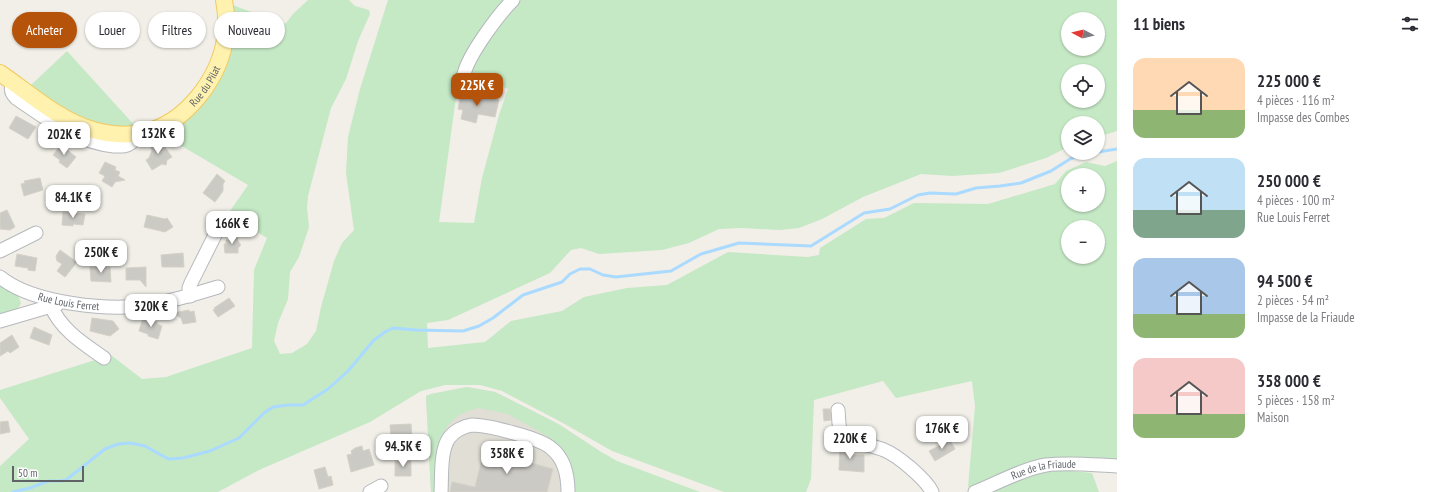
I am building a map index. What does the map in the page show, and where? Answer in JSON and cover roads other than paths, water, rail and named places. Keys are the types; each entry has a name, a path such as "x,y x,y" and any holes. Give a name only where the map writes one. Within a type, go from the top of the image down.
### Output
{"main road":[{"name":"Rue du Pilat","path":"0,73 76,124 93,130 110,133 132,134 148,131 173,119 195,100 209,84 217,68 223,49 226,32 224,0"}],"street":[{"path":"464,74 478,47 497,18 513,0"},
{"path":"0,251 36,233"},
{"path":"190,296 189,288 191,283 215,234"},
{"name":"Rue Louis Ferret","path":"0,277 24,291 64,302 97,306 148,305 172,301 218,287"},
{"path":"20,315 26,303 24,291"},
{"path":"0,321 64,302"},
{"path":"51,306 55,316 68,330 104,358"},
{"path":"838,410 839,426 847,437 884,450 893,455 923,479 932,492"},
{"path":"441,492 443,456 447,441 457,431 472,425 483,426 535,439 552,448 559,456 566,473 568,492"},
{"name":"Rue de la Friaude","path":"975,492 1045,465 1117,466"}],"waterway":[{"path":"1105,151 1117,149"},
{"path":"13,492 30,488 48,481 66,480 105,449 118,444 130,443 145,446 169,459 183,458 210,451 239,438 264,413 273,407 303,405 328,389 348,371 374,340 393,328 463,331 479,326 493,318 523,295 562,282 570,274 580,269 590,269 603,275 616,277 671,271 701,254 739,243 811,246 864,213 890,209 918,195 930,193 956,194 976,188 1021,183 1051,171 1068,160"}]}
